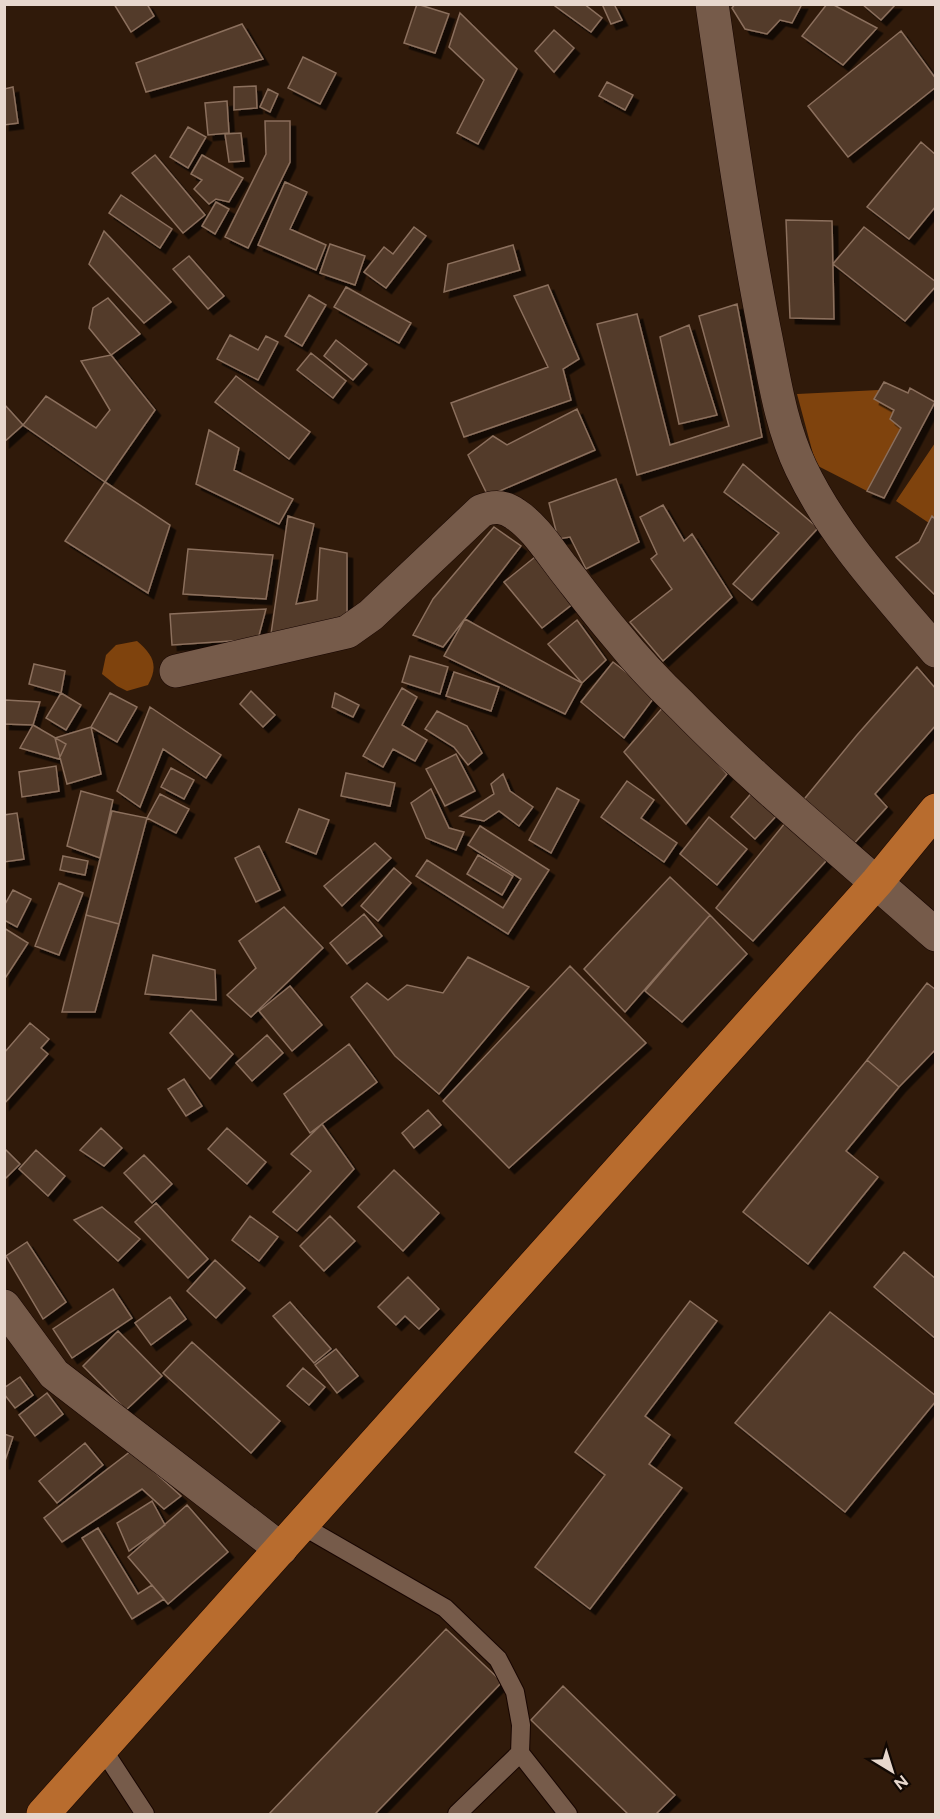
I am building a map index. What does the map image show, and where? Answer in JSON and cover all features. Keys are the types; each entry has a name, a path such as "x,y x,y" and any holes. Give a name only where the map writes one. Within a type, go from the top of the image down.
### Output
{"highway":[{"path":"43,1815 877,882 936,810"}],"street":[{"path":"712,4 749,255 783,424 801,468 828,518 854,553 936,651"},
{"path":"176,671 346,632 371,615 481,511 493,506 508,510 517,514 530,528 633,657 699,725 782,802 936,935"},
{"path":"4,1306 54,1374 291,1537"}],"lane":[{"path":"291,1537 445,1608 498,1659 514,1692 521,1725 520,1753 568,1815"},
{"path":"102,1748 145,1815"},
{"path":"458,1815 520,1753"}],"shaded area":[{"path":"879,390 894,410 890,419 901,428 867,491 816,465 797,394"},
{"path":"935,443 935,522 929,523 896,501"},
{"path":"137,641 153,661 153,672 148,685 127,691 102,674 106,655 116,645"}],"building":[{"path":"114,4 147,4 154,16 131,32"},
{"path":"417,4 449,14 435,53 404,43"},
{"path":"556,4 584,4 602,18 591,32 555,6"},
{"path":"602,4 614,4 622,20 611,24"},
{"path":"735,4 802,4 792,23 780,20 767,34 745,29 732,8"},
{"path":"827,4 832,4 877,28 843,65 802,36"},
{"path":"862,4 896,4 881,20"},
{"path":"460,13 517,69 478,144 457,133 484,80 449,47"},
{"path":"242,24 263,59 146,92 136,63"},
{"path":"554,30 574,48 554,72 535,51"},
{"path":"901,31 936,79 936,87 848,157 808,106"},
{"path":"303,57 336,73 320,104 288,88"},
{"path":"607,82 633,95 625,110 599,96"},
{"path":"256,86 257,108 234,110 234,87"},
{"path":"13,87 18,123 4,125 4,89"},
{"path":"268,89 278,94 270,112 260,107"},
{"path":"227,101 229,133 208,135 205,103"},
{"path":"265,121 290,121 290,162 248,248 225,237 266,154"},
{"path":"188,127 206,137 188,168 170,157"},
{"path":"241,133 244,161 229,162 225,134"},
{"path":"921,142 936,155 936,206 909,239 867,207"},
{"path":"155,155 205,215 183,233 132,173"},
{"path":"202,155 243,178 229,202 216,199 209,204 194,189 202,180 191,174"},
{"path":"285,182 307,192 290,229 326,245 316,270 258,245"},
{"path":"121,195 172,229 160,248 109,213"},
{"path":"216,202 229,209 215,234 202,226"},
{"path":"786,220 832,221 834,319 790,318"},
{"path":"414,227 426,236 386,288 364,272 384,247 393,254"},
{"path":"864,227 936,282 936,286 905,321 833,264"},
{"path":"104,231 171,302 144,323 89,264"},
{"path":"330,244 365,256 355,285 320,273"},
{"path":"513,245 520,270 444,292 448,264"},
{"path":"189,256 224,296 208,309 173,269"},
{"path":"548,285 579,359 563,369 571,400 464,437 451,403 548,367 514,296"},
{"path":"346,287 411,323 399,343 334,307"},
{"path":"309,295 326,305 302,346 285,336"},
{"path":"108,298 140,334 111,355 89,328 93,308"},
{"path":"737,304 762,437 637,475 597,324 637,314 670,445 729,426 699,316"},
{"path":"689,325 717,415 679,424 660,337"},
{"path":"230,335 258,350 266,336 278,342 258,380 217,359"},
{"path":"336,340 367,364 353,380 324,356"},
{"path":"311,353 346,381 333,398 297,370"},
{"path":"111,355 155,410 105,482 23,425 46,396 96,428 110,410 81,361"},
{"path":"236,376 310,432 289,459 215,402"},
{"path":"884,382 908,393 910,388 935,402 884,498 867,491 901,428 890,419 894,410 874,399"},
{"path":"4,404 23,425 4,442"},
{"path":"577,409 595,450 488,496 468,455 493,436 507,445"},
{"path":"209,430 239,448 234,470 293,499 279,524 196,484"},
{"path":"743,464 818,528 752,600 733,584 779,533 724,492"},
{"path":"616,479 639,542 586,569 570,537 558,539 549,503"},
{"path":"105,482 170,525 148,593 65,541"},
{"path":"663,505 684,541 692,534 732,597 663,661 630,622 672,589 651,559 657,554 640,517"},
{"path":"288,516 314,524 296,604 317,600 320,548 347,553 347,622 271,634"},
{"path":"932,516 936,520 936,596 896,557 919,542"},
{"path":"494,527 521,546 443,647 413,635 433,599"},
{"path":"188,549 273,555 266,599 183,594"},
{"path":"540,553 574,603 542,628 504,582"},
{"path":"266,609 258,639 172,645 170,614"},
{"path":"465,619 582,683 565,714 444,656"},
{"path":"577,620 606,660 582,683 548,644"},
{"path":"410,656 448,667 440,694 402,682"},
{"path":"613,662 656,695 624,738 581,702"},
{"path":"34,664 65,671 61,693 29,684"},
{"path":"917,667 936,689 936,725 875,794 887,807 849,849 801,803"},
{"path":"454,672 499,687 491,711 446,696"},
{"path":"402,688 417,697 402,725 427,740 415,761 393,749 383,767 363,756"},
{"path":"251,691 275,715 263,727 240,704"},
{"path":"61,693 81,705 66,730 46,718"},
{"path":"110,693 137,707 117,742 91,727"},
{"path":"335,693 359,705 353,717 332,707"},
{"path":"5,700 40,702 33,725 4,724"},
{"path":"664,706 727,774 686,824 624,752"},
{"path":"150,707 221,755 206,778 163,749 140,807 117,791"},
{"path":"437,711 467,726 482,753 468,765 454,747 425,729"},
{"path":"33,725 66,744 59,759 20,748"},
{"path":"91,727 101,774 67,784 55,738"},
{"path":"456,754 475,791 445,806 426,769"},
{"path":"56,766 59,791 22,797 19,772"},
{"path":"171,768 194,780 184,799 161,787"},
{"path":"346,773 395,783 390,806 341,796"},
{"path":"503,774 510,791 533,807 519,826 499,811 484,821 460,816 494,794 491,784"},
{"path":"627,781 654,800 641,818 677,843 664,862 601,817"},
{"path":"557,788 579,800 551,853 529,840"},
{"path":"431,789 449,828 464,832 456,850 426,838 411,803"},
{"path":"754,790 779,813 755,839 731,817"},
{"path":"81,791 113,800 100,858 67,846"},
{"path":"160,794 189,809 176,833 147,818"},
{"path":"299,809 329,820 316,854 286,842"},
{"path":"112,811 147,818 119,924 86,915"},
{"path":"17,813 24,859 4,862 4,815"},
{"path":"709,817 747,849 717,885 680,854"},
{"path":"785,823 826,861 753,941 716,908"},
{"path":"480,826 549,870 508,934 416,876 427,860 503,908 521,879 468,845"},
{"path":"375,843 391,858 342,906 324,886"},
{"path":"259,846 280,890 256,902 235,858"},
{"path":"478,855 513,876 502,895 467,874"},
{"path":"63,856 88,861 85,875 60,870"},
{"path":"394,868 411,883 378,921 361,906"},
{"path":"670,877 710,915 625,1012 584,969"},
{"path":"59,883 83,893 59,955 35,946"},
{"path":"13,890 31,899 17,927 4,920 4,906"},
{"path":"284,907 323,948 251,1017 227,995 256,968 239,941"},
{"path":"364,914 382,936 347,964 330,943"},
{"path":"86,915 119,924 95,1012 62,1012"},
{"path":"710,915 747,954 682,1022 645,991"},
{"path":"4,928 28,943 4,980"},
{"path":"153,955 215,970 216,1000 145,994"},
{"path":"468,957 529,987 439,1094 395,1056 351,997 367,983 388,1000 407,985 443,993"},
{"path":"570,966 646,1043 509,1168 443,1101"},
{"path":"927,983 936,990 936,1049 899,1087 867,1060"},
{"path":"290,986 322,1025 292,1051 259,1011"},
{"path":"191,1010 233,1054 210,1079 170,1033"},
{"path":"30,1023 49,1039 41,1048 48,1054 4,1104 4,1053"},
{"path":"267,1035 283,1053 252,1081 236,1063"},
{"path":"349,1044 377,1082 310,1133 284,1094"},
{"path":"867,1060 899,1087 846,1151 878,1177 808,1264 743,1212"},
{"path":"184,1079 202,1106 186,1116 168,1089"},
{"path":"428,1110 441,1125 414,1148 402,1133"},
{"path":"322,1124 354,1169 297,1231 273,1212 311,1171 291,1154"},
{"path":"101,1128 122,1148 104,1166 80,1150"},
{"path":"227,1128 266,1162 247,1184 208,1149"},
{"path":"4,1148 20,1164 4,1180"},
{"path":"36,1150 65,1176 48,1196 19,1169"},
{"path":"144,1155 172,1184 152,1203 124,1173"},
{"path":"394,1170 439,1213 403,1251 358,1207"},
{"path":"156,1203 208,1259 188,1278 135,1222"},
{"path":"102,1207 140,1239 118,1261 74,1220"},
{"path":"250,1216 278,1237 259,1261 232,1240"},
{"path":"330,1216 355,1241 324,1271 300,1246"},
{"path":"27,1242 66,1302 43,1319 6,1256"},
{"path":"904,1252 936,1279 936,1339 874,1287"},
{"path":"215,1260 245,1288 216,1318 187,1291"},
{"path":"408,1277 439,1309 419,1329 405,1316 396,1325 378,1307"},
{"path":"113,1289 132,1318 72,1358 53,1329"},
{"path":"170,1297 186,1319 151,1345 135,1323"},
{"path":"690,1301 717,1321 645,1416 670,1435 649,1464 682,1488 590,1609 535,1567 605,1475 575,1452"},
{"path":"290,1302 331,1349 314,1363 273,1316"},
{"path":"830,1312 936,1396 936,1401 845,1512 735,1423"},
{"path":"118,1331 162,1376 126,1410 83,1366"},
{"path":"192,1342 280,1421 251,1453 163,1373"},
{"path":"336,1349 358,1376 337,1393 315,1365"},
{"path":"303,1368 325,1387 309,1405 287,1386"},
{"path":"20,1377 33,1395 15,1408 4,1394 4,1388"},
{"path":"47,1393 63,1414 35,1436 19,1415"},
{"path":"4,1434 13,1437 4,1464"},
{"path":"85,1443 103,1465 57,1503 39,1481"},
{"path":"131,1451 181,1496 164,1509 142,1489 62,1542 44,1518"},
{"path":"152,1501 165,1525 129,1551 117,1523"},
{"path":"187,1505 228,1552 168,1604 128,1557"},
{"path":"98,1528 138,1594 152,1585 164,1599 132,1619 82,1538"},
{"path":"446,1629 502,1682 375,1814 269,1814"},
{"path":"563,1686 675,1795 656,1814 628,1814 531,1720"}]}
